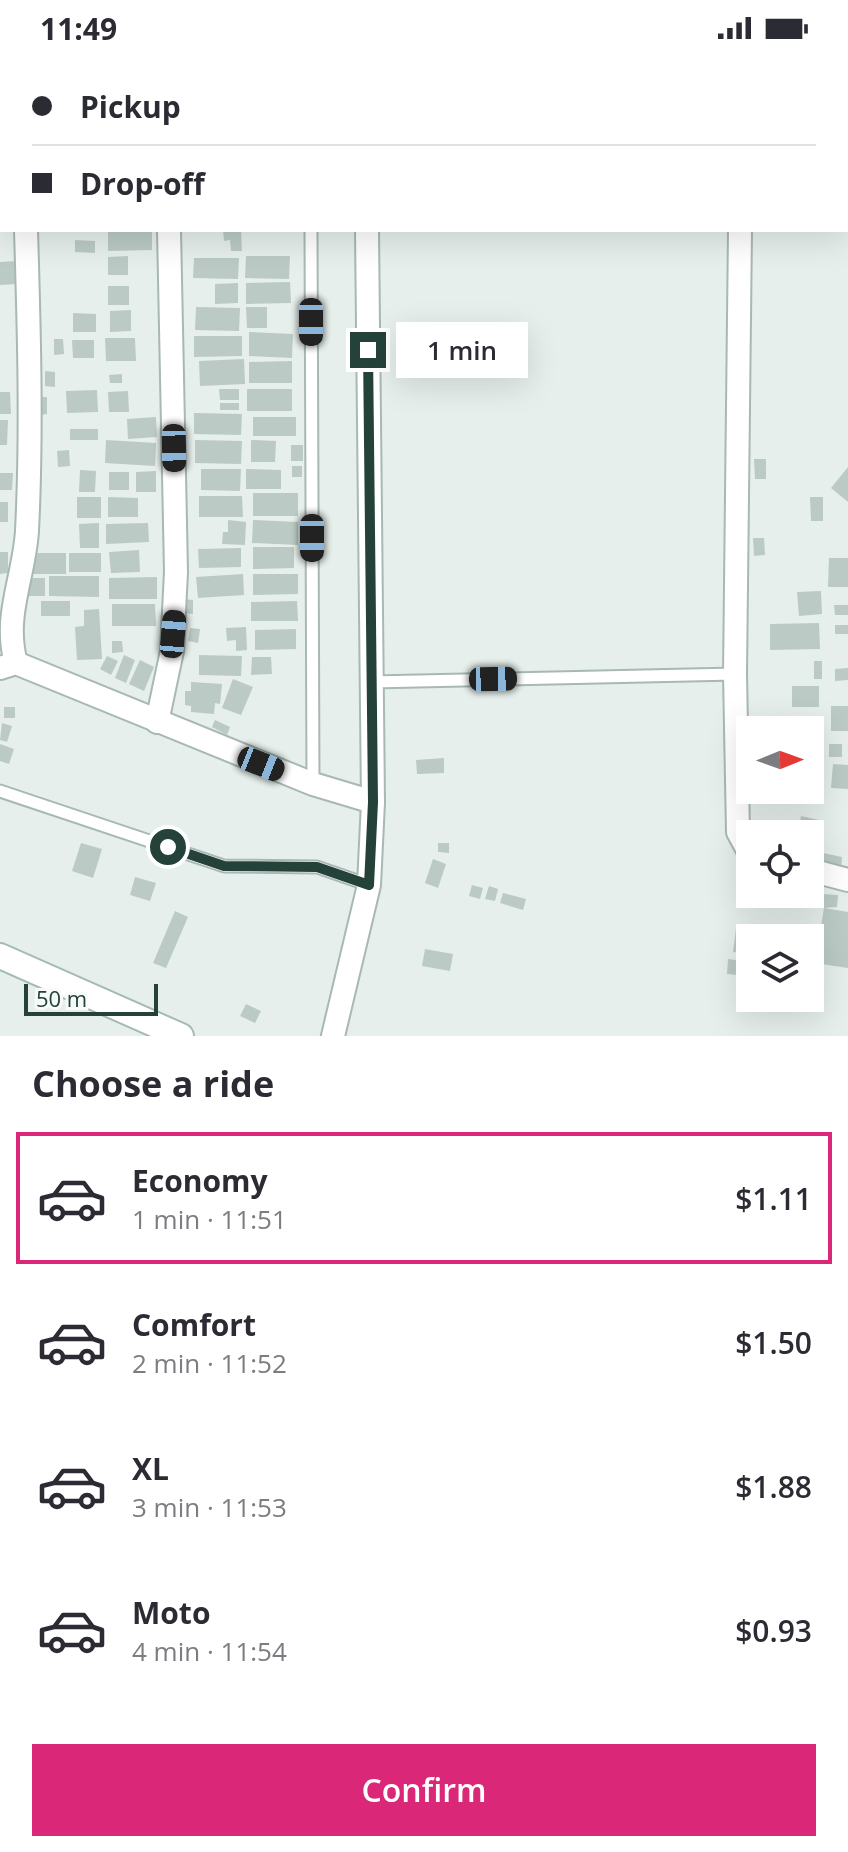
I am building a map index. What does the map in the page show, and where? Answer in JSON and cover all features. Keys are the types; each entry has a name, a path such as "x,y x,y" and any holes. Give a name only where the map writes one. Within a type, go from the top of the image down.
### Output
{"main road":[{"path":"0,956 181,1036"}],"street":[{"path":"26,232 30,373 27,517 23,562 10,622 8,666 313,784 373,802"},
{"path":"157,722 172,651 176,572 169,232"},
{"path":"333,1036 369,885 373,802 367,232"},
{"path":"738,820 735,674 740,232"},
{"path":"824,874 848,880"}],"lane":[{"path":"311,232 313,784"},
{"path":"372,682 735,674"},
{"path":"0,791 224,866 317,867 369,885"}],"building":[{"path":"108,232 152,232 152,250 108,251"},
{"path":"223,232 241,232 242,251 231,251 230,240 224,241"},
{"path":"75,240 95,241 95,253 75,252"},
{"path":"128,256 128,275 108,275 108,257"},
{"path":"246,256 290,256 289,279 245,278"},
{"path":"194,258 239,258 238,279 193,278"},
{"path":"16,261 17,284 0,285 0,262"},
{"path":"290,282 291,303 246,304 246,283"},
{"path":"238,283 238,303 215,304 215,284"},
{"path":"108,286 129,286 129,305 108,305"},
{"path":"196,307 240,308 239,331 195,330"},
{"path":"246,307 267,307 267,328 247,328"},
{"path":"131,310 131,331 110,332 110,311"},
{"path":"73,313 96,314 96,332 73,332"},
{"path":"249,332 293,334 292,358 249,356"},
{"path":"194,336 242,336 242,356 194,357"},
{"path":"105,338 135,338 136,361 106,361"},
{"path":"54,339 63,339 64,354 54,355"},
{"path":"72,340 94,340 94,358 73,358"},
{"path":"244,359 245,384 200,386 199,361"},
{"path":"292,361 292,383 249,383 249,362"},
{"path":"45,371 55,372 55,387 45,386"},
{"path":"122,374 122,383 110,383 109,375"},
{"path":"219,389 239,389 239,400 220,400"},
{"path":"247,389 292,389 292,411 247,411"},
{"path":"97,390 98,412 67,413 66,391"},
{"path":"128,391 129,412 109,412 108,392"},
{"path":"0,392 10,392 11,414 0,414"},
{"path":"40,397 47,397 47,414 41,415"},
{"path":"220,403 239,403 239,410 220,410"},
{"path":"194,413 242,414 241,435 194,434"},
{"path":"156,417 157,437 128,439 127,419"},
{"path":"253,417 296,417 296,436 253,436"},
{"path":"0,420 8,420 7,445 0,445"},
{"path":"70,429 98,429 98,440 70,440"},
{"path":"106,440 156,443 155,466 105,463"},
{"path":"195,440 242,441 241,464 195,463"},
{"path":"251,440 276,441 275,462 251,462"},
{"path":"291,445 303,445 303,461 291,461"},
{"path":"69,450 70,466 58,467 57,451"},
{"path":"754,459 766,459 766,479 755,479"},
{"path":"292,466 302,466 302,477 292,477"},
{"path":"848,467 848,502 831,488"},
{"path":"201,469 241,469 240,491 201,490"},
{"path":"246,469 281,470 281,489 246,489"},
{"path":"80,470 96,471 95,492 79,492"},
{"path":"156,471 156,492 136,492 136,472"},
{"path":"109,472 129,472 129,490 109,490"},
{"path":"0,473 13,473 12,490 0,490"},
{"path":"253,493 298,493 298,516 253,516"},
{"path":"199,496 242,496 243,517 199,517"},
{"path":"77,497 101,497 101,518 77,518"},
{"path":"108,497 138,498 138,517 108,517"},
{"path":"810,497 823,497 823,521 811,521"},
{"path":"0,502 8,502 8,522 0,522"},
{"path":"228,520 246,522 245,545 222,544 223,532 228,532"},
{"path":"253,520 298,522 298,545 252,543"},
{"path":"99,523 99,548 80,548 79,524"},
{"path":"148,523 149,542 106,544 106,524"},
{"path":"753,538 764,538 765,555 754,556"},
{"path":"253,547 294,547 294,568 253,569"},
{"path":"241,548 241,567 199,568 198,549"},
{"path":"139,550 140,572 111,573 109,552"},
{"path":"0,552 8,552 8,573 0,574"},
{"path":"32,553 66,553 66,574 32,574"},
{"path":"69,553 101,553 101,572 69,572"},
{"path":"829,558 848,558 848,587 828,587"},
{"path":"243,574 244,595 198,598 196,577"},
{"path":"253,574 298,574 298,594 253,595"},
{"path":"49,576 99,576 99,597 49,596"},
{"path":"157,577 157,599 109,599 109,578"},
{"path":"29,578 45,578 45,596 29,596"},
{"path":"821,591 822,614 799,616 797,592"},
{"path":"183,599 193,600 193,614 183,613"},
{"path":"41,601 70,601 70,616 41,616"},
{"path":"297,601 298,621 251,621 251,602"},
{"path":"112,604 155,604 156,626 112,626"},
{"path":"834,605 848,605 848,615 835,615"},
{"path":"99,609 102,659 77,660 75,627 84,626 84,610"},
{"path":"819,623 820,649 770,650 770,624"},
{"path":"835,625 848,625 848,634 835,634"},
{"path":"246,627 247,650 236,651 236,640 227,641 226,628"},
{"path":"190,628 200,629 198,643 188,641"},
{"path":"296,629 296,649 255,650 255,630"},
{"path":"112,641 122,641 123,652 112,653"},
{"path":"124,655 135,660 126,683 115,678"},
{"path":"199,655 242,656 241,676 199,675"},
{"path":"107,656 118,661 111,675 100,669"},
{"path":"252,657 271,657 272,674 251,675"},
{"path":"140,660 154,667 144,691 129,684"},
{"path":"814,661 822,661 822,679 814,679"},
{"path":"848,668 848,680 835,681 835,669"},
{"path":"233,679 253,687 241,715 222,708"},
{"path":"191,682 222,684 220,704 215,703 214,714 191,712 191,706 185,705 185,691 191,691"},
{"path":"792,686 819,686 819,707 792,707"},
{"path":"831,706 848,706 848,731 831,731"},
{"path":"4,707 15,707 15,718 4,718"},
{"path":"215,720 230,727 227,735 212,727"},
{"path":"2,723 12,726 7,742 0,740"},
{"path":"0,744 14,749 9,764 0,761"},
{"path":"829,744 842,744 842,757 829,757"},
{"path":"444,758 444,773 417,774 416,760"},
{"path":"833,764 848,765 848,789 831,788"},
{"path":"81,843 102,849 93,878 72,871"},
{"path":"438,843 449,843 449,853 438,852"},
{"path":"824,853 842,857 841,868 824,865"},
{"path":"433,859 446,864 438,888 425,883"},
{"path":"135,877 156,883 150,901 130,895"},
{"path":"472,885 483,888 480,899 469,896"},
{"path":"489,886 498,889 495,901 485,899"},
{"path":"503,893 526,899 523,910 500,903"},
{"path":"824,894 838,895 837,907 824,908"},
{"path":"824,908 848,912 848,968 824,964 824,924 821,924"},
{"path":"175,911 188,917 166,968 153,963"},
{"path":"425,949 453,954 450,971 422,966"},
{"path":"728,959 736,960 736,975 727,974"},
{"path":"246,1004 261,1011 255,1023 240,1016"}],"route":[{"path":"168,847 224,866 317,867 369,885 373,802 368,350"}]}
